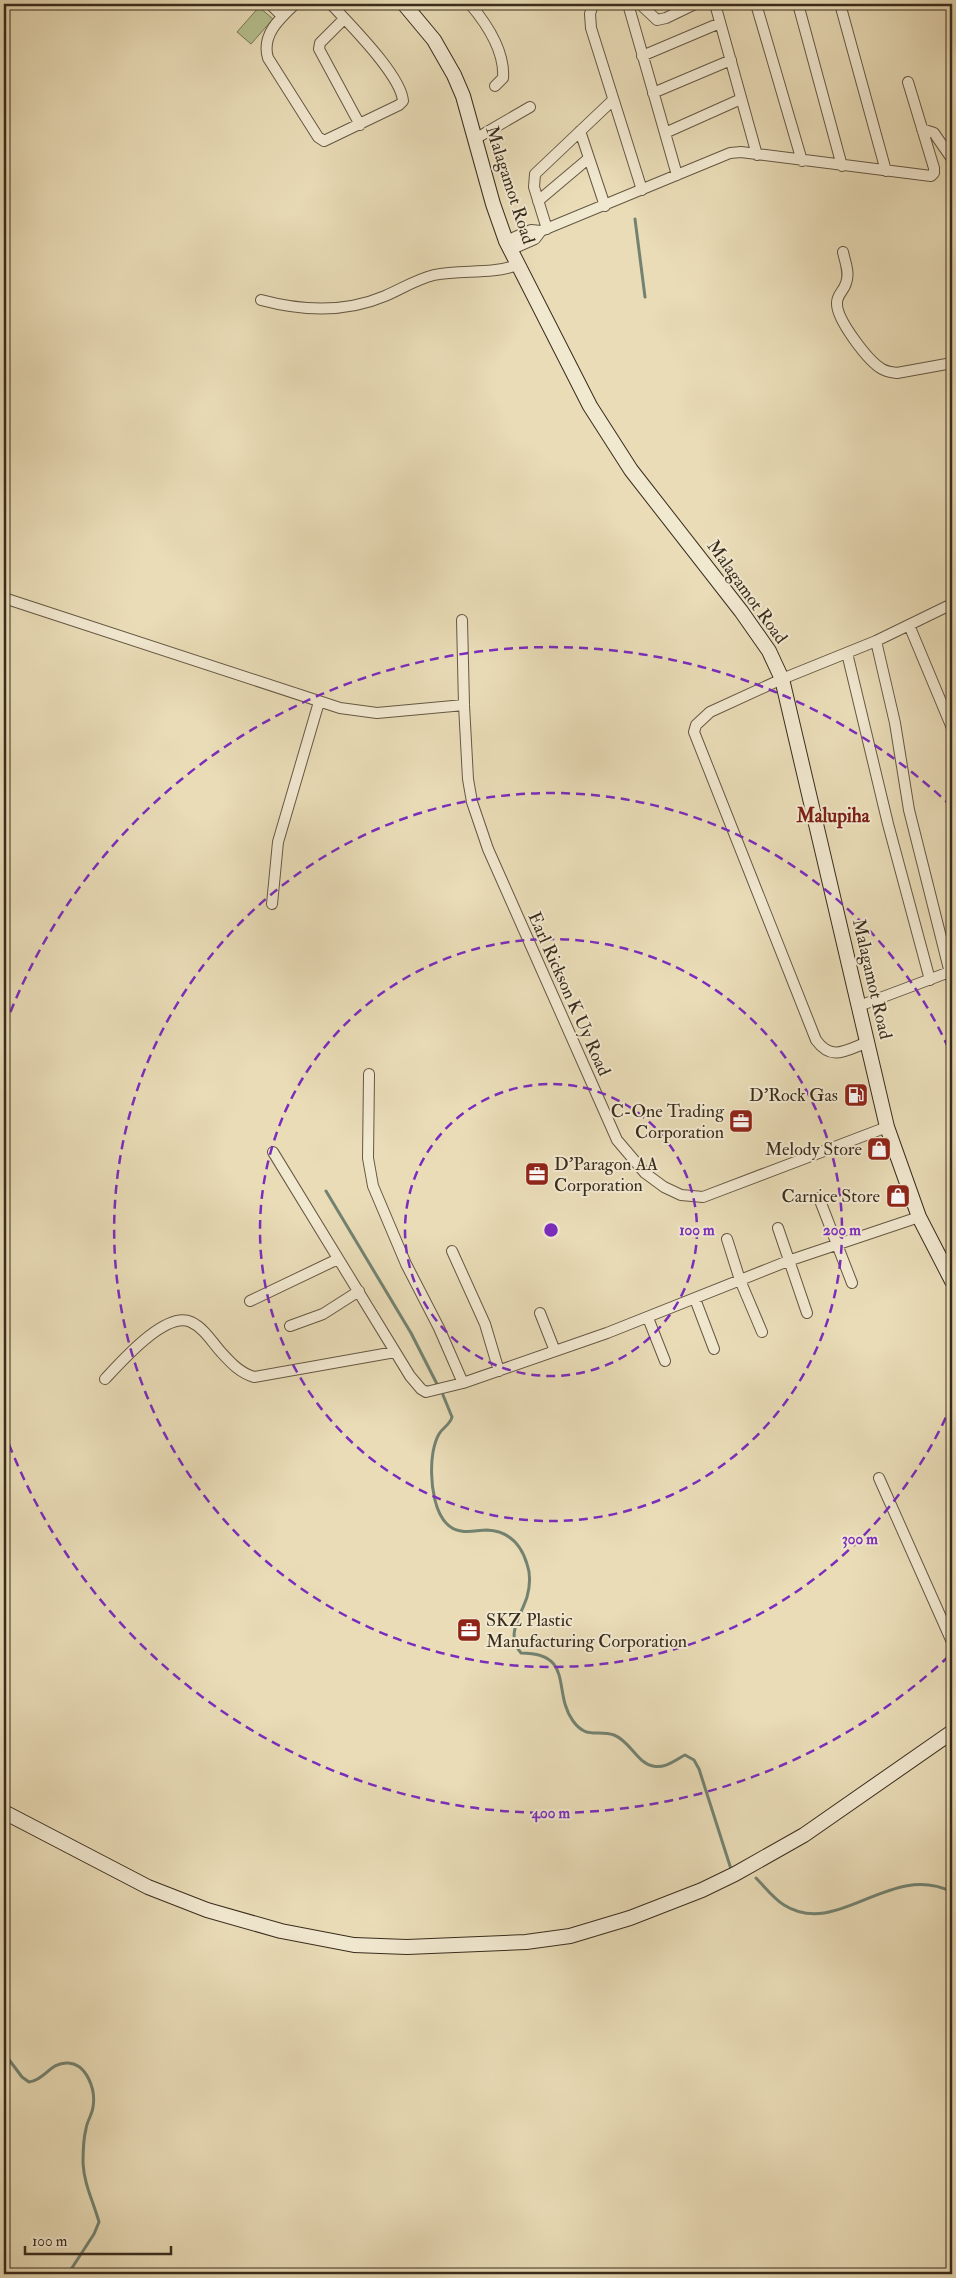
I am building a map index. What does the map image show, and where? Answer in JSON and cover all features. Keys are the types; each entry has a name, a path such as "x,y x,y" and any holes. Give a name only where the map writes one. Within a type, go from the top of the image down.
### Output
{"street":[{"path":"270,4 282,16"},
{"path":"295,4 282,16 269,36 266,51 268,58 318,137 324,141 360,125 399,105 403,101 398,88 382,63 331,4"},
{"name":"Malagamot Road","path":"404,4 444,55 463,96 493,204 508,245 601,424 632,470 742,611 769,651 782,679 888,1127 919,1217 952,1281"},
{"path":"470,4 485,24 501,58 503,78 495,86"},
{"path":"593,4 590,14 591,28 642,190"},
{"path":"628,4 677,175"},
{"path":"640,4 657,20 666,18 695,4"},
{"path":"714,4 757,155"},
{"path":"756,4 802,161"},
{"path":"798,4 842,166"},
{"path":"840,4 886,171"},
{"path":"344,19 320,43 319,49 360,125"},
{"path":"642,56 720,23"},
{"path":"654,93 730,60"},
{"path":"508,245 535,239 544,230 730,153 928,177 933,175 934,168 908,82"},
{"path":"665,133 741,99"},
{"path":"544,230 534,187 535,174 613,100"},
{"path":"475,139 530,107"},
{"path":"922,129 934,132 952,158"},
{"path":"580,131 605,206"},
{"path":"538,201 589,158"},
{"path":"843,252 847,280 837,297 839,318 873,360 889,372 897,373 952,362"},
{"path":"261,300 302,308 353,306 385,296 434,275 493,271 517,265"},
{"path":"4,598 340,708 377,713 464,705"},
{"path":"868,1042 831,1053 823,1050 816,1040 694,732 701,718 710,712 782,679 876,641 952,604"},
{"name":"Earl Rickson K Uy Road","path":"462,620 465,746 472,802 488,849 610,1127 626,1150 646,1173 659,1184 674,1193 690,1197 703,1197 888,1127"},
{"path":"909,625 952,728"},
{"path":"860,1006 930,980 951,975 909,810 896,723 876,641"},
{"path":"847,652 888,824 930,980"},
{"path":"272,904 278,842 319,702"},
{"path":"369,1074 368,1158 373,1186 406,1264 440,1328 463,1383"},
{"path":"273,1152 410,1376 426,1392 463,1383 499,1371 648,1318 788,1261 919,1217"},
{"path":"819,1198 852,1283"},
{"path":"778,1228 807,1313"},
{"path":"727,1239 740,1280 762,1332"},
{"path":"452,1250 485,1324 499,1371"},
{"path":"250,1301 338,1258"},
{"path":"290,1326 323,1314 359,1291"},
{"path":"695,1299 714,1349"},
{"path":"540,1313 555,1351"},
{"path":"648,1318 664,1361"},
{"path":"105,1379 156,1332 176,1320 184,1320 200,1328 238,1369 245,1374 254,1376 396,1352"},
{"path":"879,1478 952,1642"},
{"path":"4,1812 148,1886 207,1910 281,1931 354,1945 406,1947 526,1942 570,1936 630,1918 702,1890 735,1874 804,1835 952,1732"}],"green space":[{"path":"259,7 273,19 251,44 237,32"}],"waterway":[{"path":"635,219 645,297"},
{"path":"326,1191 411,1333 438,1386"},
{"path":"443,1395 452,1417 439,1434 433,1450 432,1486 438,1510 451,1527 464,1532 495,1531 513,1540 521,1550 528,1568 530,1580 527,1597 514,1632 516,1646 521,1653 538,1655 549,1660 556,1667 567,1710 578,1727 588,1732 608,1733 620,1738 642,1761 653,1766 666,1765 685,1755 694,1760 699,1769 731,1869"},
{"path":"756,1878 784,1905 804,1913 824,1913 845,1908 886,1891 907,1886 929,1885 952,1892"},
{"path":"4,2053 22,2077 29,2082 35,2081 62,2063 75,2064 89,2079 94,2100 85,2133 83,2163 87,2185 99,2222 94,2234 68,2274"}],"place":[{"name":"D'Rock Gas","path":"856,1095"},
{"name":"C-One Trading Corporation","path":"741,1121"},
{"name":"Melody Store","path":"879,1149"},
{"name":"D'Paragon AA Corporation","path":"537,1174"},
{"name":"Carnice Store","path":"898,1196"},
{"name":"SKZ Plastic Manufacturing Corporation","path":"469,1630"}],"district":[{"name":"Malupiha","path":"833,816"}]}
